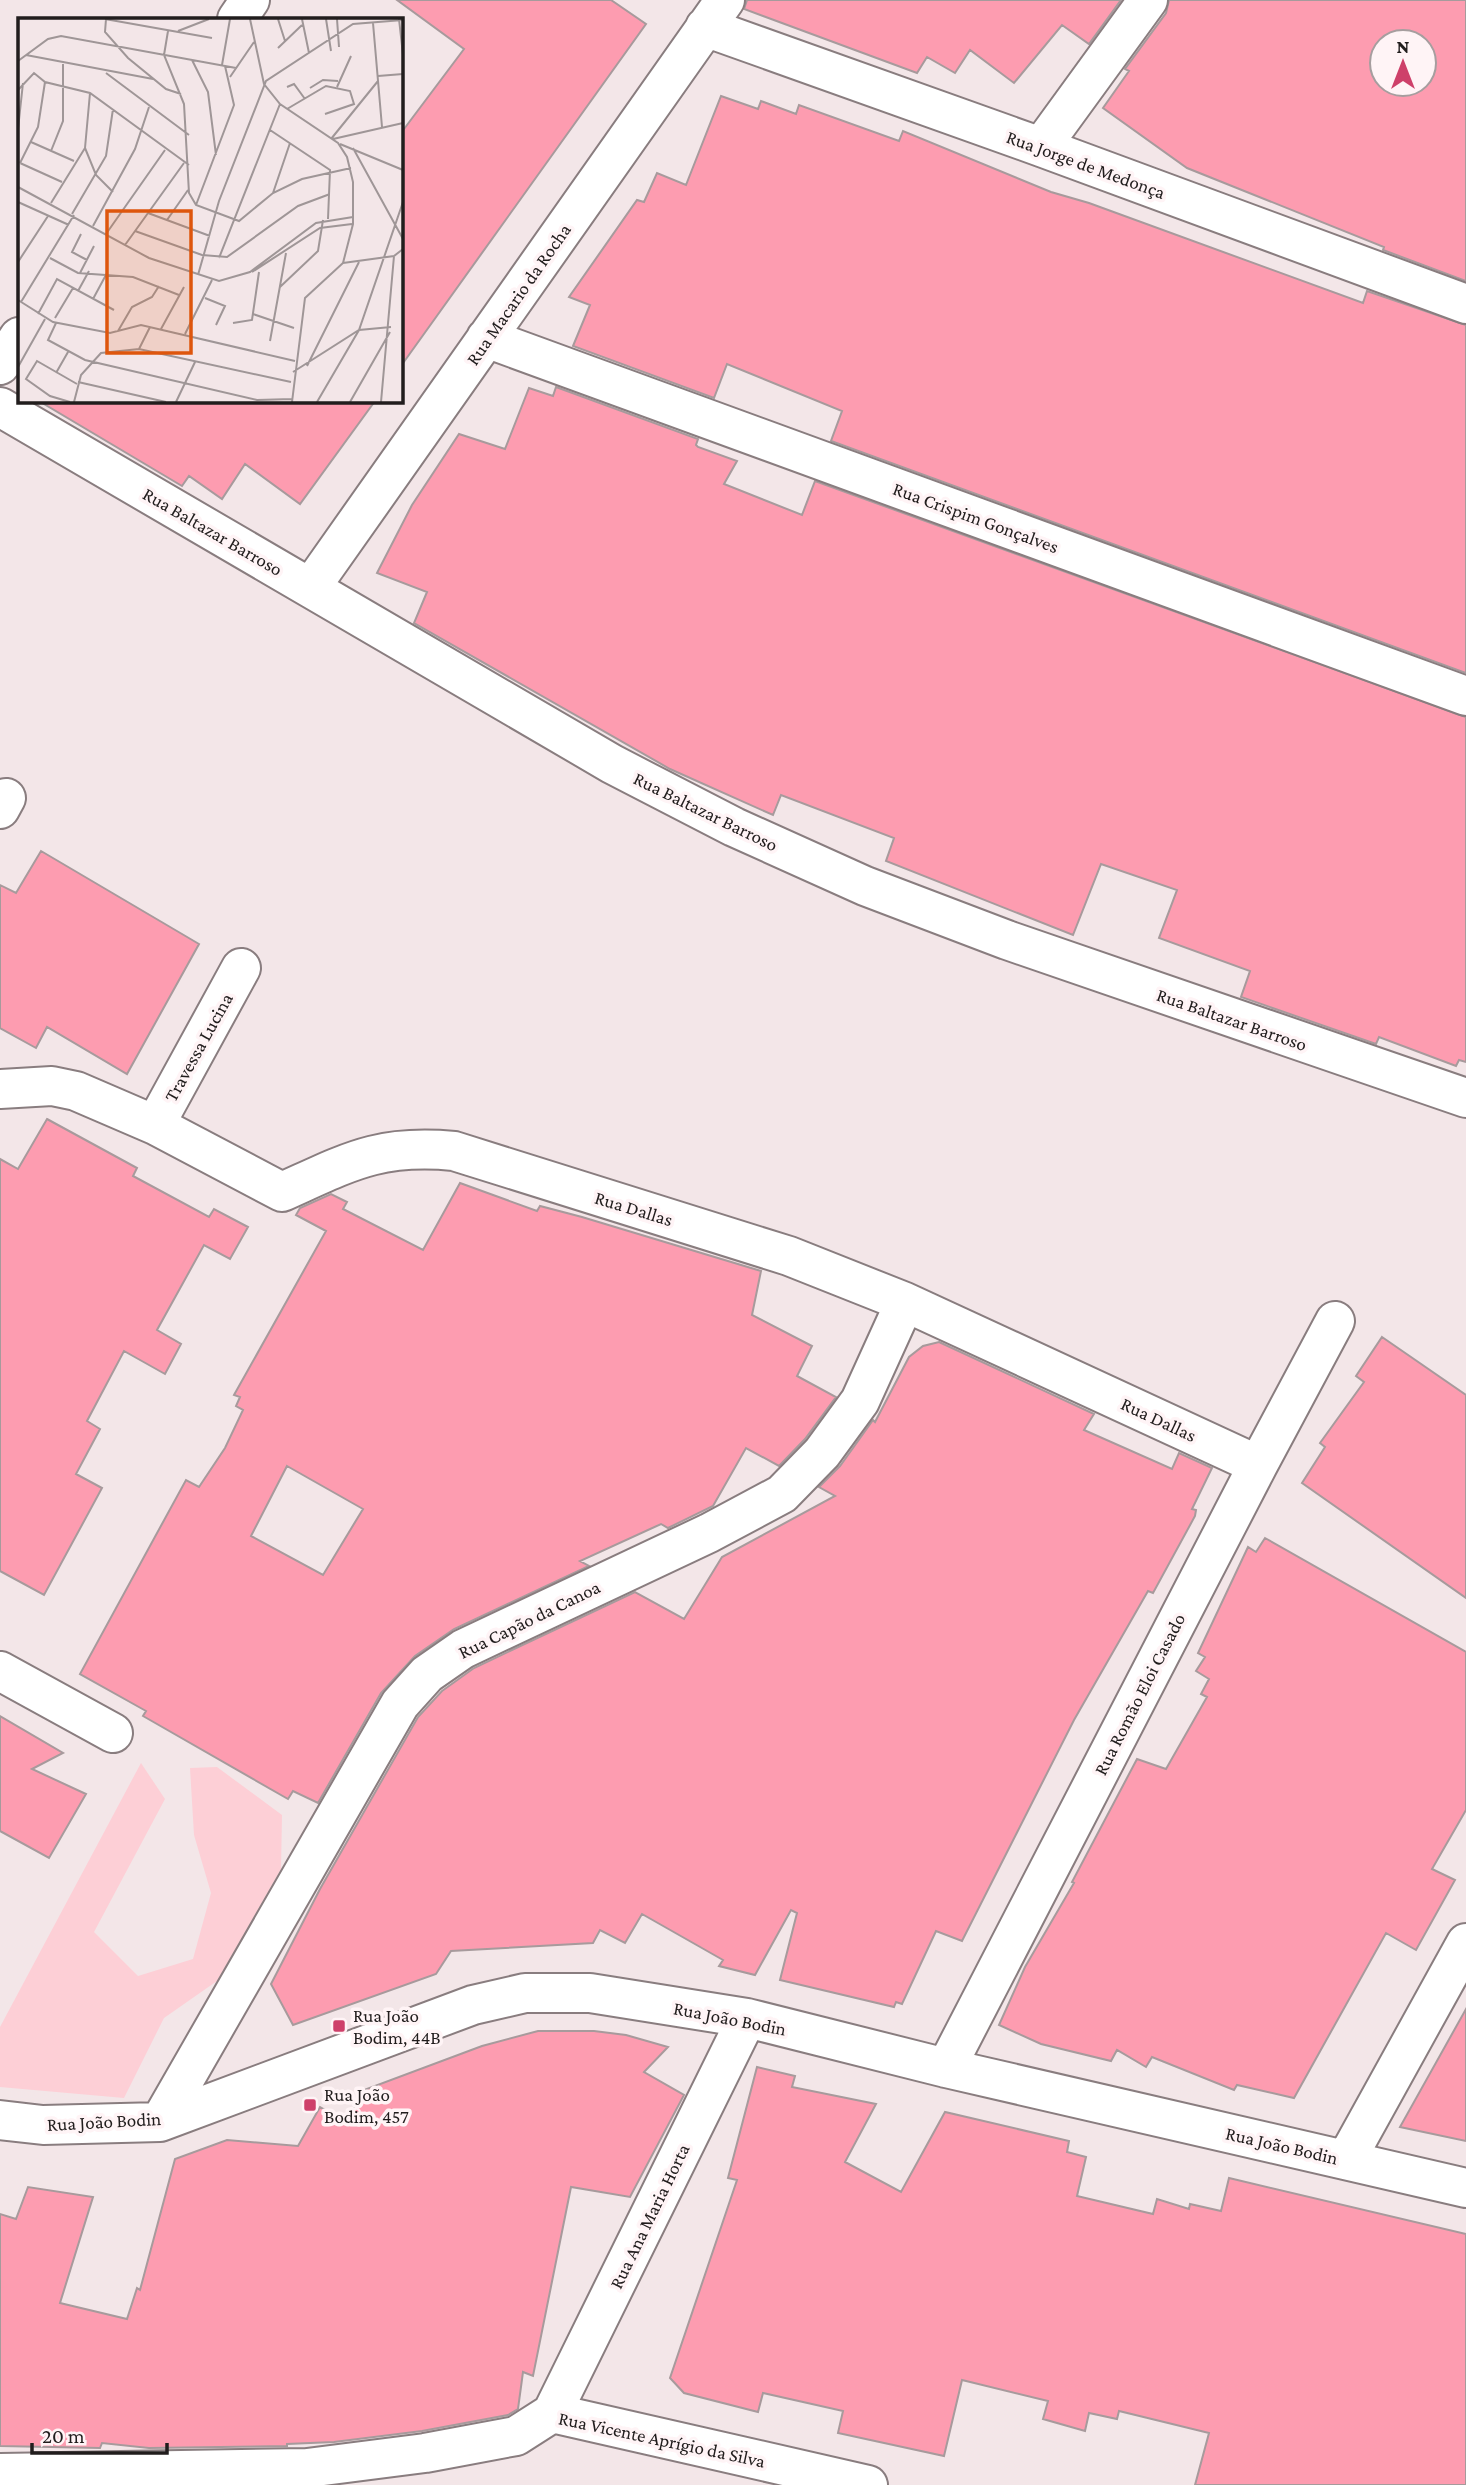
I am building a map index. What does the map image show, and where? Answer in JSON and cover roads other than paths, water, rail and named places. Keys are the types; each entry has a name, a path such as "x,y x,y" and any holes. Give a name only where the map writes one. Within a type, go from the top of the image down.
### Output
{"street":[{"path":"238,18 250,0"},
{"path":"1041,147 1148,0"},
{"name":"Rua Jorge de Medonça","path":"715,14 1041,147 1466,304"},
{"name":"Rua Macario da Rocha","path":"312,587 715,14"},
{"path":"0,365 18,338"},
{"name":"Rua Crispim Gonçalves","path":"486,338 1466,696"},
{"name":"Rua Baltazar Barroso","path":"0,407 612,764 734,827 865,886 1007,940 1466,1098"},
{"name":"Travessa Lucina","path":"155,1125 241,968"},
{"name":"Rua Dallas","path":"0,1089 52,1086 76,1091 155,1125 282,1192 349,1162 382,1151 413,1148 454,1151 789,1256 905,1302 1258,1465"},
{"name":"Rua Capão da Canoa","path":"160,2122 400,1704 427,1674 463,1649 709,1533 782,1494 822,1453 860,1401 905,1302"},
{"name":"Rua Romão Eloi Casado","path":"946,2068 1335,1321"},
{"path":"0,1671 113,1733"},
{"path":"1346,2160 1466,1943"},
{"name":"Rua João Bodin","path":"0,2120 43,2125 160,2122 460,2009 525,1993 590,1993 747,2018 946,2068 1466,2188"},
{"name":"Rua Ana Maria Horta","path":"552,2413 747,2018"},
{"name":"Rua Vicente Aprígio da Silva","path":"0,2473 307,2468 425,2453 516,2436 552,2413 868,2485"}],"place":[{"name":"Rua João Bodim, 44B","path":"339,2026"},
{"name":"Rua João Bodim, 457","path":"310,2105"}]}
